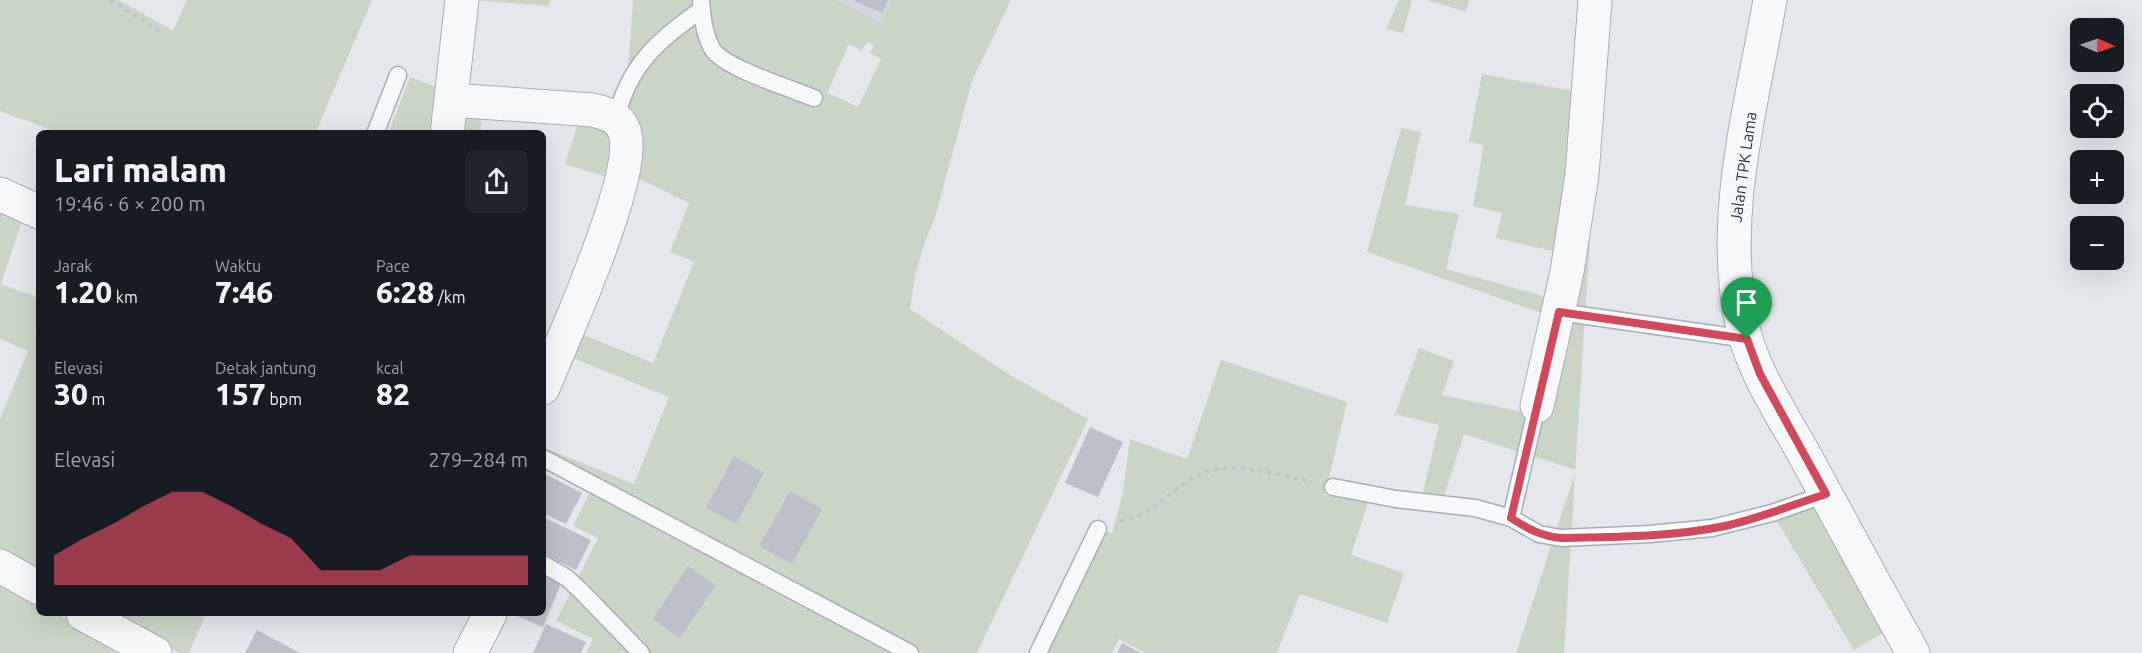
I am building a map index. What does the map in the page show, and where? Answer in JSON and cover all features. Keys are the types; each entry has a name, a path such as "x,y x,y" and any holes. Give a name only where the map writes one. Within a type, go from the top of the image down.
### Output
{"street":[{"path":"447,130 462,0"},
{"path":"1538,406 1568,272 1582,175 1595,0"},
{"name":"Jalan TPK Lama","path":"1770,0 1735,202 1735,276 1741,321 1760,374 1913,653"},
{"path":"451,100 593,110 606,113 616,119 623,128 627,140 627,155 621,188 598,253 546,381"},
{"path":"0,194 36,211"},
{"path":"0,566 36,586"},
{"path":"87,616 155,653"},
{"path":"470,653 489,616"}],"lane":[{"path":"701,4 707,38 717,56 814,98"},
{"path":"616,119 621,97 643,60 663,38 701,4"},
{"path":"377,130 398,75"},
{"path":"1559,312 1747,339"},
{"path":"1511,518 1538,406"},
{"path":"546,460 910,653"},
{"path":"1333,487 1396,499 1475,508 1511,518 1531,531 1561,538 1650,534 1726,525 1772,513 1826,494"},
{"path":"1038,653 1098,529"},
{"path":"546,566 567,578 641,653"}],"path":[{"path":"110,0 162,33"},
{"path":"1098,529 1109,523 1141,516 1195,476 1211,470 1240,469 1333,487"}],"shaded area":[{"path":"837,0 891,0 881,25"}],"green space":[{"path":"0,0 119,0 173,31 187,0 372,0 317,130 52,130 0,111"},
{"path":"472,0 550,0 549,6"},
{"path":"633,0 837,0 881,24 891,0 1011,0 972,81 935,218 925,241 915,276 910,309 1010,375 1088,419 977,653 923,653 546,449 634,484 669,397 570,357 579,333 653,363 694,262 670,252 689,203 635,177 625,115","holes":["867,42 874,45 870,53 881,59 858,107 827,93 849,44 862,51"]},
{"path":"1399,0 1412,0 1403,33 1386,29"},
{"path":"1427,0 1469,0 1466,12"},
{"path":"1482,74 1600,96 1575,470 1464,434 1444,496 1423,493 1439,425 1395,414 1419,348 1454,361 1442,395 1543,416 1570,323 1367,252 1401,128 1421,132 1405,205 1459,214 1446,269 1575,305 1587,259 1496,238 1502,213 1473,206 1484,145 1469,142"},
{"path":"410,77 446,91 441,130 390,130"},
{"path":"460,111 482,112 480,130 458,130"},
{"path":"580,117 612,130 613,179 565,164"},
{"path":"0,205 24,215 1,284 36,297 36,570 0,550 0,419 28,351 0,339"},
{"path":"1221,360 1347,402 1325,495 1368,503 1351,555 1404,573 1387,623 1300,594 1277,653 1145,653 1119,639 1112,653 1030,653 1092,525 1112,534 1123,492 1130,439 1187,459"},
{"path":"1575,472 1564,653 1516,653"},
{"path":"590,492 896,653 586,653 593,639 556,621 598,538 573,526"},
{"path":"1816,497 1888,630 1854,650 1772,513"},
{"path":"0,579 36,600 36,616 62,616 131,653 0,653"},
{"path":"115,616 205,616 189,653 180,653"}],"building":[{"path":"852,0 888,0 883,13"},
{"path":"1090,427 1123,442 1098,497 1065,483"},
{"path":"734,456 764,473 736,524 706,508"},
{"path":"546,475 582,493 566,524 546,514"},
{"path":"790,491 822,509 792,564 759,546"},
{"path":"546,518 591,540 576,570 546,555"},
{"path":"688,566 716,585 680,638 653,619"},
{"path":"546,574 562,581 543,627 517,616 546,616"},
{"path":"546,624 586,642 581,653 533,653"},
{"path":"257,630 300,653 245,653"},
{"path":"1122,643 1141,653 1117,653"}],"route":[{"path":"1559,312 1747,339 1760,374 1826,494 1772,513 1726,525 1701,530 1650,534 1561,538 1531,531 1511,518 1559,312"}]}
